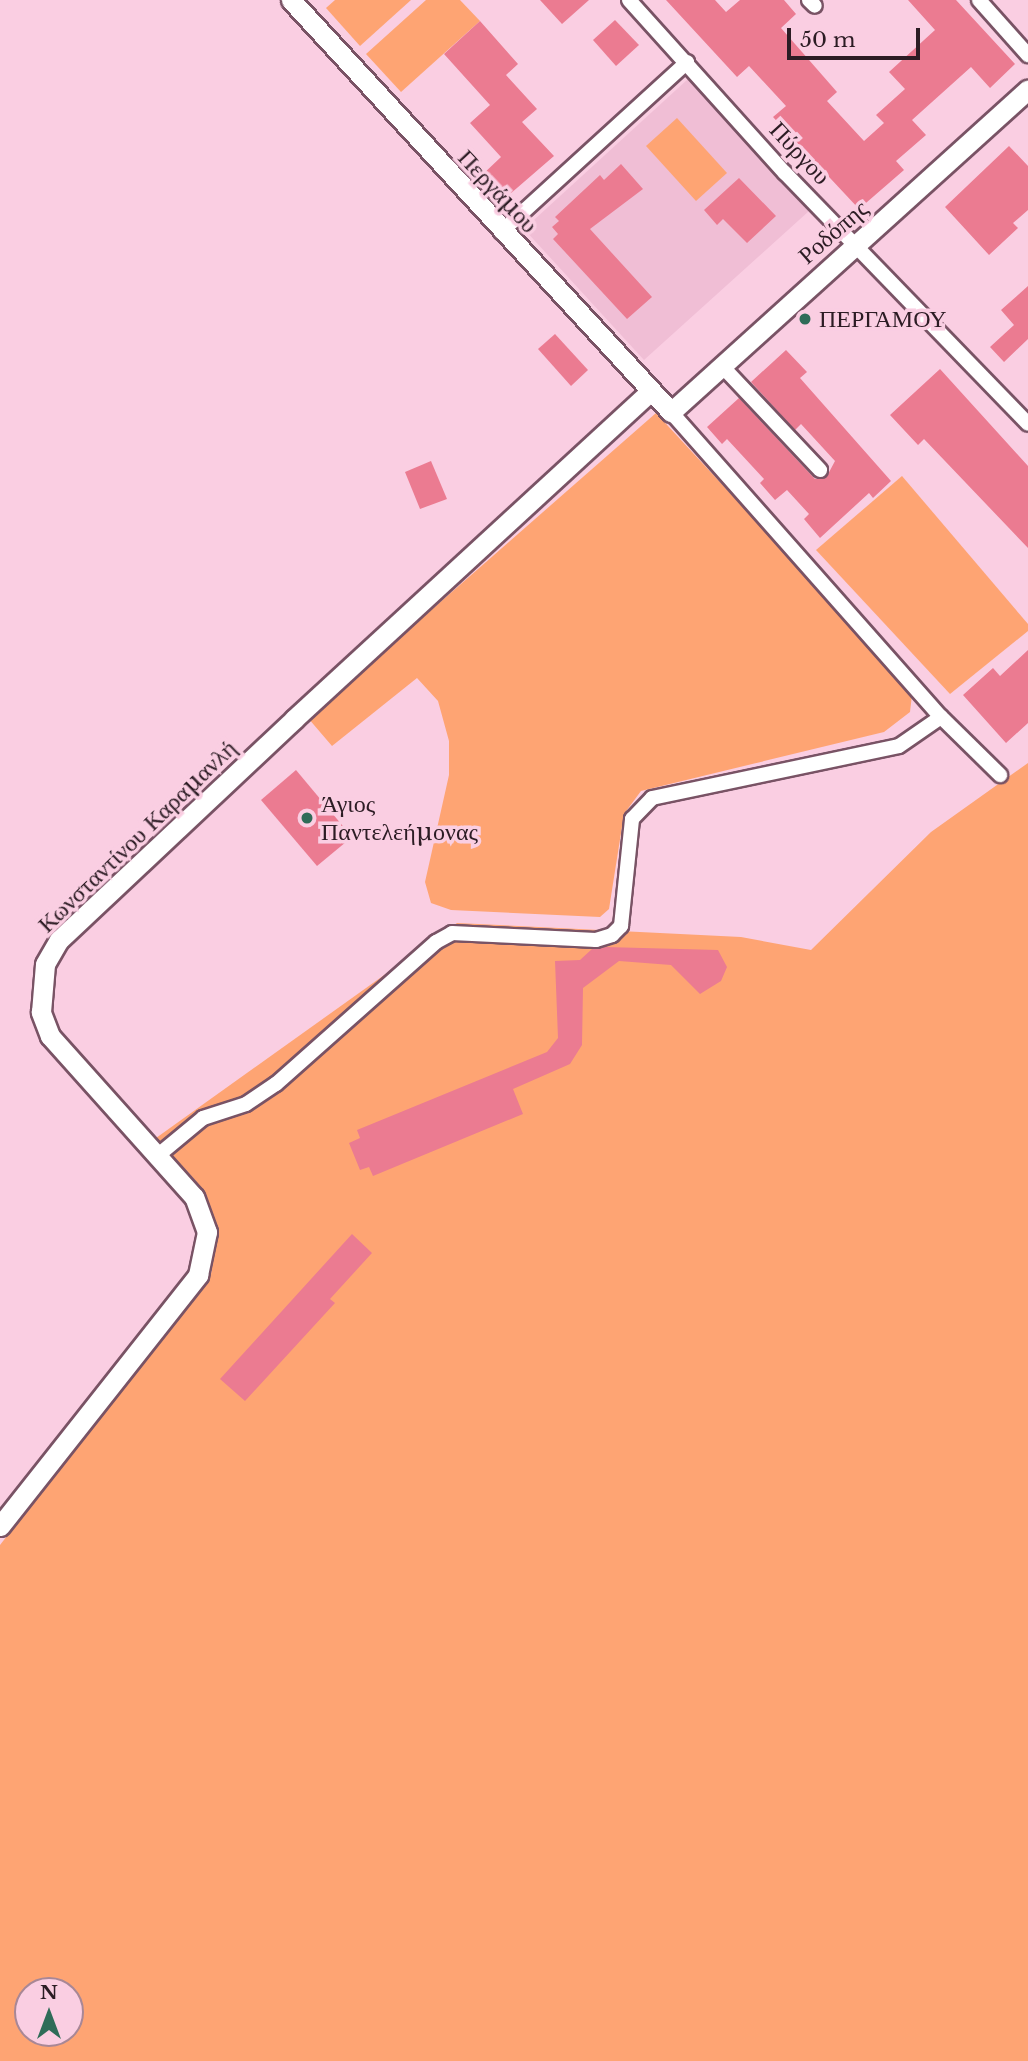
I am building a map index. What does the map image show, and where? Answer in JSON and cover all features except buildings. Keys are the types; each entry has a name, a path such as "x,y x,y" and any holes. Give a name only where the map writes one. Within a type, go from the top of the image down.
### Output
{"street":[{"name":"Περγάμου","path":"291,0 501,232 671,412"},
{"name":"Πύργου","path":"629,0 785,173 858,245 1028,424"},
{"path":"979,0 1028,55"},
{"path":"501,232 687,62"},
{"name":"Ροδόπης","path":"671,412 1028,89"},
{"path":"722,366 820,470"},
{"name":"Κωνσταντίνου Καραμανλή","path":"0,1526 198,1275 206,1232 194,1196 156,1157 50,1036 41,1012 40,989 45,964 59,940 652,391"},
{"path":"671,412 941,717 1000,775"},
{"path":"156,1157 203,1118 246,1104 276,1084 436,942 452,933 596,940 612,935 621,926 632,819 652,798 899,746 941,717"}],"shaded area":[{"path":"335,0 411,0 360,46 326,8"},
{"path":"426,0 460,0 480,21 401,92 366,54"},
{"path":"688,79 809,211 644,360 524,229"},
{"path":"677,118 727,173 696,201 646,146"},
{"path":"656,413 903,680 912,695 910,712 884,732 641,791 624,814 609,909 600,917 451,910 431,903 425,882 449,775 449,741 438,701 417,678 332,746 308,718"},
{"path":"902,476 1028,624 1028,631 950,694 816,550"},
{"path":"1028,763 1028,2061 0,2061 0,1545 211,1274 217,1233 196,1181 156,1138 457,923 741,937 811,950 931,832"}],"place":[{"name":"ΠΕΡΓΑΜΟΥ","path":"805,319"},
{"name":"Άγιος Παντελεήμονας","path":"307,818"}]}
